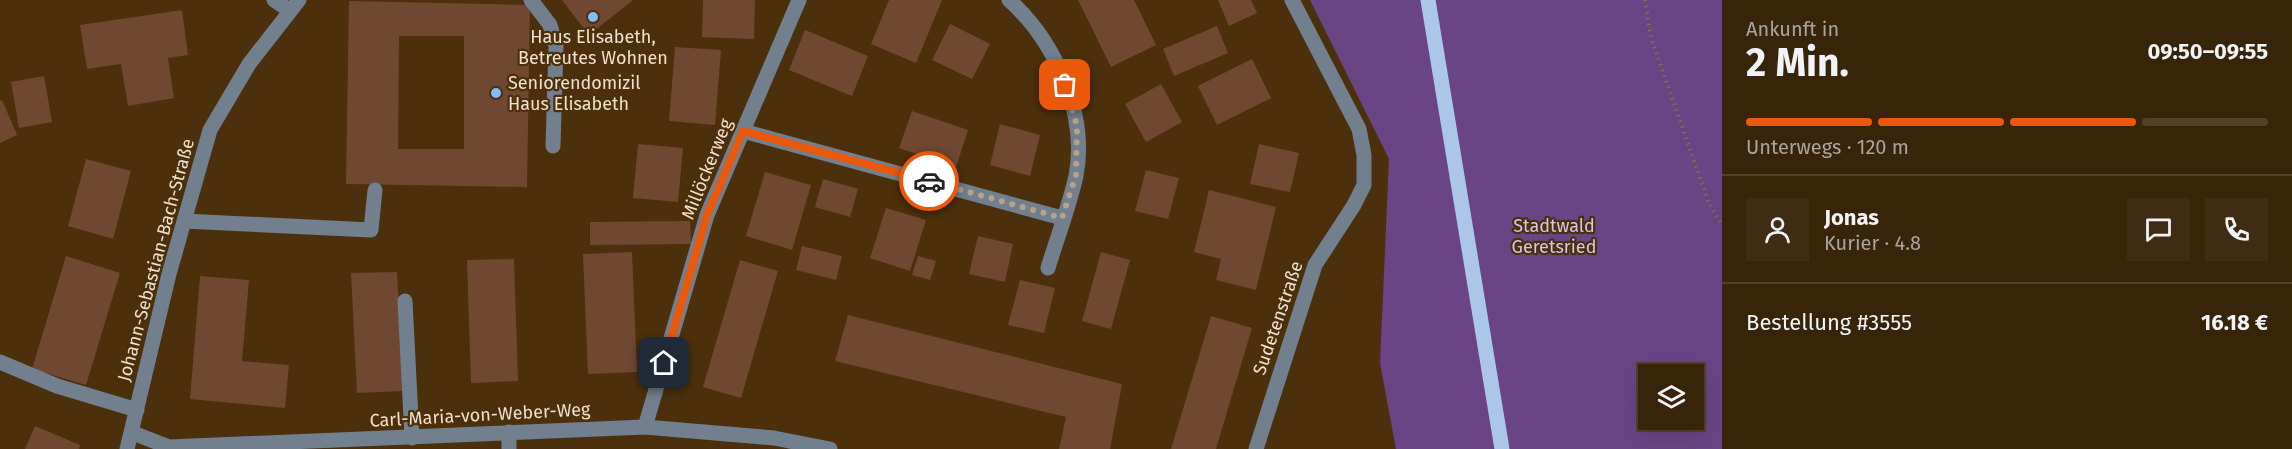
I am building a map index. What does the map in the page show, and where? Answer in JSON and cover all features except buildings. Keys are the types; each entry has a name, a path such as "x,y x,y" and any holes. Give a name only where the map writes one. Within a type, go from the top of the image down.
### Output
{"main road":[{"path":"1428,0 1502,449"}],"street":[{"path":"274,0 294,5"},
{"path":"531,0 550,25 556,46 554,146"},
{"name":"Millöckerweg","path":"645,427 707,215 799,0"},
{"path":"1009,0 1019,9 1059,64 1077,126 1076,175 1048,268"},
{"name":"Sudetenstraße","path":"1256,449 1315,265 1354,205 1364,184 1364,154 1359,129 1292,0"},
{"name":"Johann-Sebastian-Bach-Straße","path":"128,449 148,356 210,130 249,64 294,5"},
{"path":"743,131 1062,218"},
{"path":"184,221 371,230 375,190"},
{"path":"405,301 412,438"},
{"path":"0,362 57,386 138,410"},
{"name":"Carl-Maria-von-Weber-Weg","path":"133,433 169,447 198,447 645,427 774,438 830,449"},
{"path":"508,449 509,432"}],"path":[{"path":"1645,0 1651,38 1709,203 1722,226"}],"green space":[{"name":"Stadtwald Geretsried","path":"1310,0 1722,0 1722,449 1396,449 1380,363 1389,159"}],"way so far":[{"path":"929,181 1062,218 1076,175 1077,126 1065,85"}],"place":[{"name":"Haus Elisabeth, Betreutes Wohnen","path":"593,17"},
{"name":"Seniorendomizil Haus Elisabeth","path":"496,93"}],"route":[{"path":"664,363 707,215 743,131 929,181"}]}
